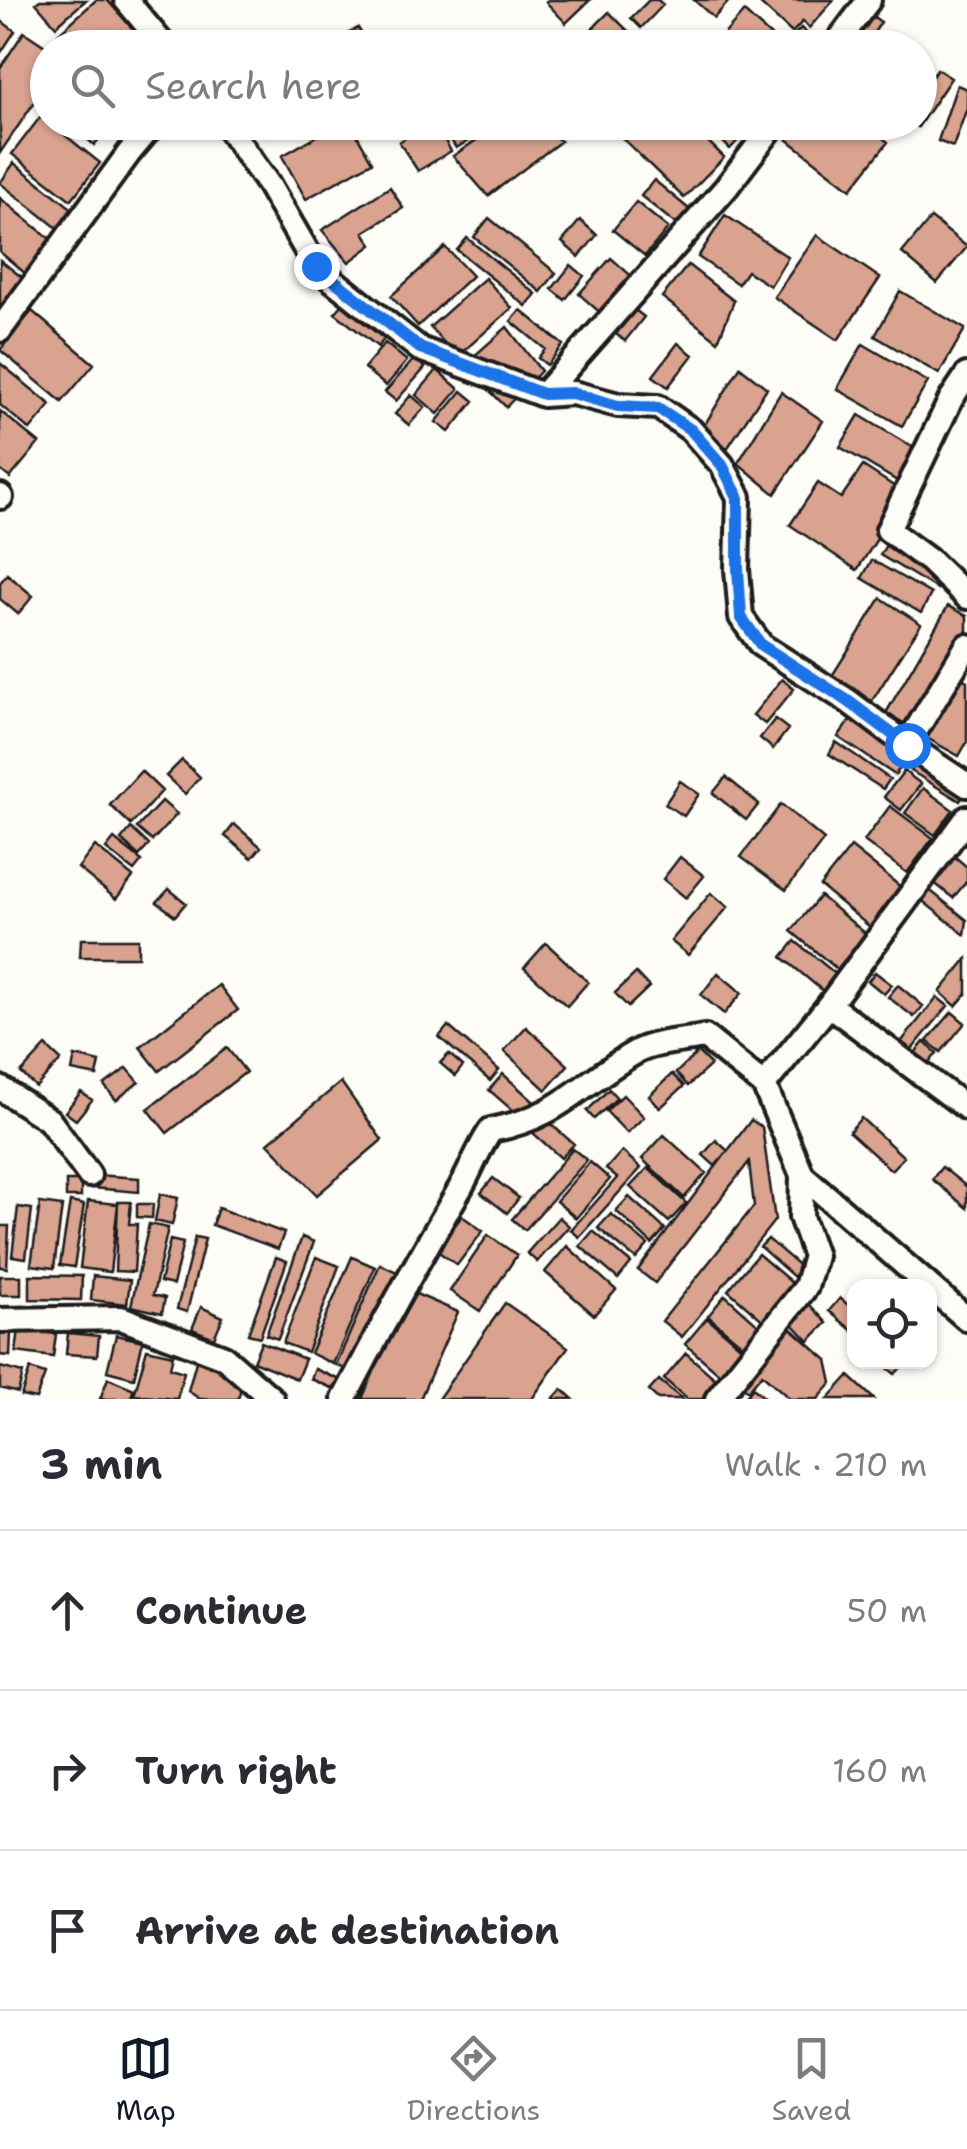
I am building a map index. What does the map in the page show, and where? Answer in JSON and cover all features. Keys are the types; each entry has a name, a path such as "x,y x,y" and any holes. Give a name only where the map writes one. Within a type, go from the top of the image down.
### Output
{"street":[{"path":"126,0 151,30"},
{"path":"847,30 869,0"},
{"path":"0,330 140,140"},
{"path":"237,140 268,184 316,266 420,348 543,394 572,393 618,406 658,408 691,430 722,465 738,497 741,617 761,645 967,784"},
{"path":"543,394 725,189 762,140"},
{"path":"967,375 951,399 888,530 930,561 967,597"},
{"path":"907,745 967,646"},
{"path":"764,1085 967,818"},
{"path":"828,1005 967,1108"},
{"path":"344,1399 468,1176 476,1150 492,1130 525,1124 566,1102 640,1050 705,1037 764,1085 802,1175 801,1217 815,1256 806,1288 716,1399"},
{"path":"0,1088 49,1120 89,1175"},
{"path":"802,1175 967,1319"},
{"path":"0,1320 120,1318 224,1357 272,1399"}],"building":[{"path":"86,0 56,26 36,3"},
{"path":"96,0 107,0 134,30 62,30"},
{"path":"548,0 590,0 566,23"},
{"path":"649,0 658,0 663,5 641,28 631,18"},
{"path":"694,0 730,0 714,18"},
{"path":"756,0 834,0 809,28 803,21 795,30 789,30"},
{"path":"609,12 627,30 591,30"},
{"path":"744,12 764,30 728,30"},
{"path":"868,13 881,22 876,30 856,30"},
{"path":"0,20 15,31 0,54"},
{"path":"24,32 30,36 30,109 0,153 0,68"},
{"path":"937,69 951,78 937,99"},
{"path":"957,85 967,89 967,108 953,147 938,141"},
{"path":"30,130 30,140 71,140 100,163 71,200 12,154"},
{"path":"310,140 360,140 372,162 306,199 282,156"},
{"path":"445,140 451,151 418,171 399,142"},
{"path":"451,140 470,140 456,148"},
{"path":"477,140 561,141 488,196 453,156"},
{"path":"624,140 707,140 724,157 684,198"},
{"path":"721,140 738,140 730,149"},
{"path":"788,140 888,142 851,189"},
{"path":"14,163 75,211 60,230 0,183"},
{"path":"654,180 690,210 677,225 641,196"},
{"path":"390,187 403,208 364,232 372,245 349,262 322,230"},
{"path":"0,198 54,242 27,275 0,252"},
{"path":"636,202 668,228 645,256 613,230"},
{"path":"725,215 788,257 770,286 747,271 738,284 698,257"},
{"path":"489,218 556,273 541,292 474,237"},
{"path":"931,218 967,247 937,283 902,253"},
{"path":"580,220 597,235 579,257 562,242"},
{"path":"817,235 880,278 838,340 774,297"},
{"path":"467,238 536,294 526,306 457,250"},
{"path":"445,247 472,276 418,326 391,296"},
{"path":"611,258 636,280 604,316 579,294"},
{"path":"0,260 29,283 5,314 0,311"},
{"path":"571,265 584,276 565,300 552,289"},
{"path":"688,265 734,301 718,341 662,297"},
{"path":"485,278 512,308 457,357 430,327"},
{"path":"900,291 965,329 939,374 875,336"},
{"path":"342,305 384,339 378,347 335,313"},
{"path":"521,310 563,345 547,365 538,358 545,349 511,321"},
{"path":"635,310 644,317 625,341 616,334"},
{"path":"32,311 94,364 62,402 0,350"},
{"path":"507,327 541,371 506,407 464,365"},
{"path":"385,343 407,361 386,386 364,368"},
{"path":"678,343 693,355 668,387 653,376"},
{"path":"863,344 928,382 902,426 837,389"},
{"path":"415,358 425,368 396,401 385,392"},
{"path":"0,363 51,405 30,430 0,405"},
{"path":"740,367 767,388 727,449 702,429"},
{"path":"437,370 459,389 438,414 416,395"},
{"path":"462,391 474,401 449,432 436,422"},
{"path":"781,392 823,421 775,494 738,463"},
{"path":"411,395 425,407 409,425 395,414"},
{"path":"0,411 39,443 10,478 0,470"},
{"path":"859,415 932,459 914,491 840,447"},
{"path":"863,466 906,494 857,570 790,525 818,483 841,498"},
{"path":"894,532 950,566 937,589 880,555"},
{"path":"872,560 931,594 921,613 862,578"},
{"path":"7,574 33,596 18,614 0,599 0,583"},
{"path":"881,598 921,624 870,704 830,679"},
{"path":"948,606 967,616 967,631 911,727 886,713"},
{"path":"960,677 967,681 967,742 959,756 925,737"},
{"path":"782,679 794,689 765,724 753,715"},
{"path":"775,719 788,729 773,749 760,738"},
{"path":"850,720 907,758 895,775 838,737"},
{"path":"836,742 890,779 883,789 829,754"},
{"path":"182,760 200,777 185,794 166,776"},
{"path":"918,761 966,791 960,801 911,771"},
{"path":"141,771 162,791 131,825 110,805"},
{"path":"904,771 921,784 901,810 884,797"},
{"path":"726,777 759,804 746,820 713,793"},
{"path":"680,781 699,794 684,816 665,804"},
{"path":"923,788 953,810 935,835 905,813"},
{"path":"162,801 177,814 152,841 137,828"},
{"path":"781,804 824,840 786,890 741,857"},
{"path":"890,806 933,838 907,873 864,841"},
{"path":"234,824 261,847 252,858 225,836"},
{"path":"131,828 149,845 139,856 121,840"},
{"path":"114,839 142,861 134,871 106,849"},
{"path":"95,846 133,877 116,899 78,868"},
{"path":"851,847 902,888 870,927 820,886"},
{"path":"953,855 967,867 967,881 953,898 932,881"},
{"path":"680,857 704,876 686,898 663,879"},
{"path":"927,888 967,920 965,935 919,898"},
{"path":"169,889 186,903 175,916 157,902"},
{"path":"711,893 728,907 688,955 671,941"},
{"path":"820,896 866,934 837,969 791,931"},
{"path":"81,939 138,939 138,957 80,957"},
{"path":"795,941 837,975 824,992 782,957"},
{"path":"546,943 588,982 567,1006 524,968"},
{"path":"967,959 967,993 956,1006 940,992"},
{"path":"875,972 892,985 884,994 868,981"},
{"path":"636,973 649,987 628,1007 615,993"},
{"path":"718,973 742,993 724,1014 701,995"},
{"path":"219,985 238,1010 159,1071 140,1047"},
{"path":"898,985 923,1006 914,1017 888,997"},
{"path":"937,997 948,1006 908,1054 898,1046"},
{"path":"952,1012 965,1023 941,1052 927,1041"},
{"path":"448,1026 499,1070 490,1081 439,1037"},
{"path":"526,1027 568,1065 546,1090 504,1051"},
{"path":"924,1042 937,1053 924,1069 911,1058"},
{"path":"46,1046 61,1060 36,1087 21,1073"},
{"path":"227,1048 246,1072 167,1133 148,1109"},
{"path":"698,1052 711,1065 688,1086 676,1073"},
{"path":"449,1054 463,1066 455,1076 440,1063"},
{"path":"75,1056 100,1062 97,1076 72,1071"},
{"path":"127,1068 139,1082 116,1100 104,1085"},
{"path":"503,1074 533,1101 520,1117 489,1090"},
{"path":"672,1074 684,1086 660,1108 649,1096"},
{"path":"341,1082 382,1140 317,1195 268,1143"},
{"path":"609,1089 617,1098 594,1119 587,1111"},
{"path":"81,1092 92,1100 76,1120 65,1112"},
{"path":"623,1095 644,1117 627,1133 606,1111"},
{"path":"861,1118 904,1157 891,1170 849,1132"},
{"path":"545,1119 574,1144 561,1158 533,1133"},
{"path":"751,1120 762,1127 775,1220 682,1337 662,1321 754,1206 749,1162 655,1283 638,1270"},
{"path":"664,1135 706,1173 684,1198 642,1159"},
{"path":"716,1140 728,1151 715,1166 703,1155"},
{"path":"573,1149 587,1160 525,1230 512,1219"},
{"path":"622,1151 641,1168 579,1237 571,1230 617,1178 606,1169"},
{"path":"590,1162 610,1179 576,1218 556,1201"},
{"path":"942,1167 967,1187 967,1208 932,1179"},
{"path":"648,1168 686,1203 669,1222 630,1187"},
{"path":"94,1175 139,1178 139,1192 93,1188"},
{"path":"493,1178 519,1198 507,1213 481,1193"},
{"path":"66,1181 81,1181 81,1197 66,1197"},
{"path":"160,1194 178,1198 172,1225 155,1221"},
{"path":"629,1197 665,1229 652,1244 616,1211"},
{"path":"88,1201 118,1204 110,1272 80,1268"},
{"path":"70,1202 84,1205 74,1267 60,1265"},
{"path":"118,1202 131,1202 129,1224 137,1224 134,1272 115,1271"},
{"path":"40,1203 62,1206 54,1268 31,1265"},
{"path":"137,1204 153,1204 152,1218 137,1217"},
{"path":"18,1207 32,1209 26,1258 12,1256"},
{"path":"218,1208 284,1233 278,1249 212,1225"},
{"path":"611,1214 648,1245 636,1259 598,1228"},
{"path":"462,1216 483,1231 457,1265 436,1250"},
{"path":"559,1217 569,1226 537,1262 527,1253"},
{"path":"149,1224 168,1228 153,1295 165,1298 162,1313 131,1306"},
{"path":"0,1226 9,1226 7,1268 0,1267"},
{"path":"593,1231 631,1263 618,1279 580,1246"},
{"path":"488,1235 517,1255 480,1311 450,1291"},
{"path":"195,1237 205,1239 187,1312 177,1309"},
{"path":"302,1237 314,1242 278,1339 266,1335"},
{"path":"768,1239 802,1268 794,1277 760,1247"},
{"path":"170,1240 183,1243 173,1285 160,1282"},
{"path":"567,1246 616,1290 594,1315 545,1272"},
{"path":"758,1254 798,1288 767,1324 728,1290"},
{"path":"276,1257 287,1261 260,1337 248,1334"},
{"path":"316,1257 339,1266 307,1352 283,1343"},
{"path":"352,1257 375,1267 333,1364 310,1353"},
{"path":"380,1264 397,1272 353,1373 336,1365"},
{"path":"30,1275 82,1276 81,1300 30,1299"},
{"path":"0,1276 21,1276 21,1295 0,1295"},
{"path":"93,1276 130,1280 127,1304 91,1300"},
{"path":"409,1291 458,1312 420,1399 362,1399"},
{"path":"725,1295 762,1328 745,1347 708,1316"},
{"path":"840,1298 847,1304 847,1326 829,1311"},
{"path":"505,1303 568,1347 532,1399 438,1399"},
{"path":"809,1304 827,1323 809,1341 791,1322"},
{"path":"201,1307 223,1317 214,1338 192,1329"},
{"path":"707,1318 745,1350 722,1376 685,1344"},
{"path":"790,1327 827,1360 832,1383 818,1399 790,1399 762,1374 748,1391 739,1384"},
{"path":"19,1329 56,1334 53,1357 16,1352"},
{"path":"0,1331 11,1332 10,1356 0,1355"},
{"path":"68,1333 99,1336 97,1356 66,1354"},
{"path":"116,1335 143,1341 134,1378 107,1371"},
{"path":"261,1342 305,1359 297,1379 253,1361"},
{"path":"147,1349 173,1355 170,1368 184,1372 177,1399 134,1395"},
{"path":"686,1353 719,1382 704,1399 687,1399 664,1379"},
{"path":"198,1354 243,1380 238,1399 200,1399 188,1391"},
{"path":"0,1367 23,1373 18,1393 0,1388"},
{"path":"30,1369 45,1374 36,1399 21,1396"},
{"path":"315,1369 345,1382 341,1392 311,1379"},
{"path":"849,1376 874,1399 828,1399"},
{"path":"108,1378 134,1389 130,1399 100,1399"},
{"path":"659,1380 682,1399 658,1399 649,1391"},
{"path":"753,1388 766,1399 744,1399"},
{"path":"562,1389 573,1399 553,1399"}],"route":[{"path":"316,266 420,348 543,394 572,393 618,406 658,408 691,430 722,465 738,497 741,617 761,645 907,745"}]}
